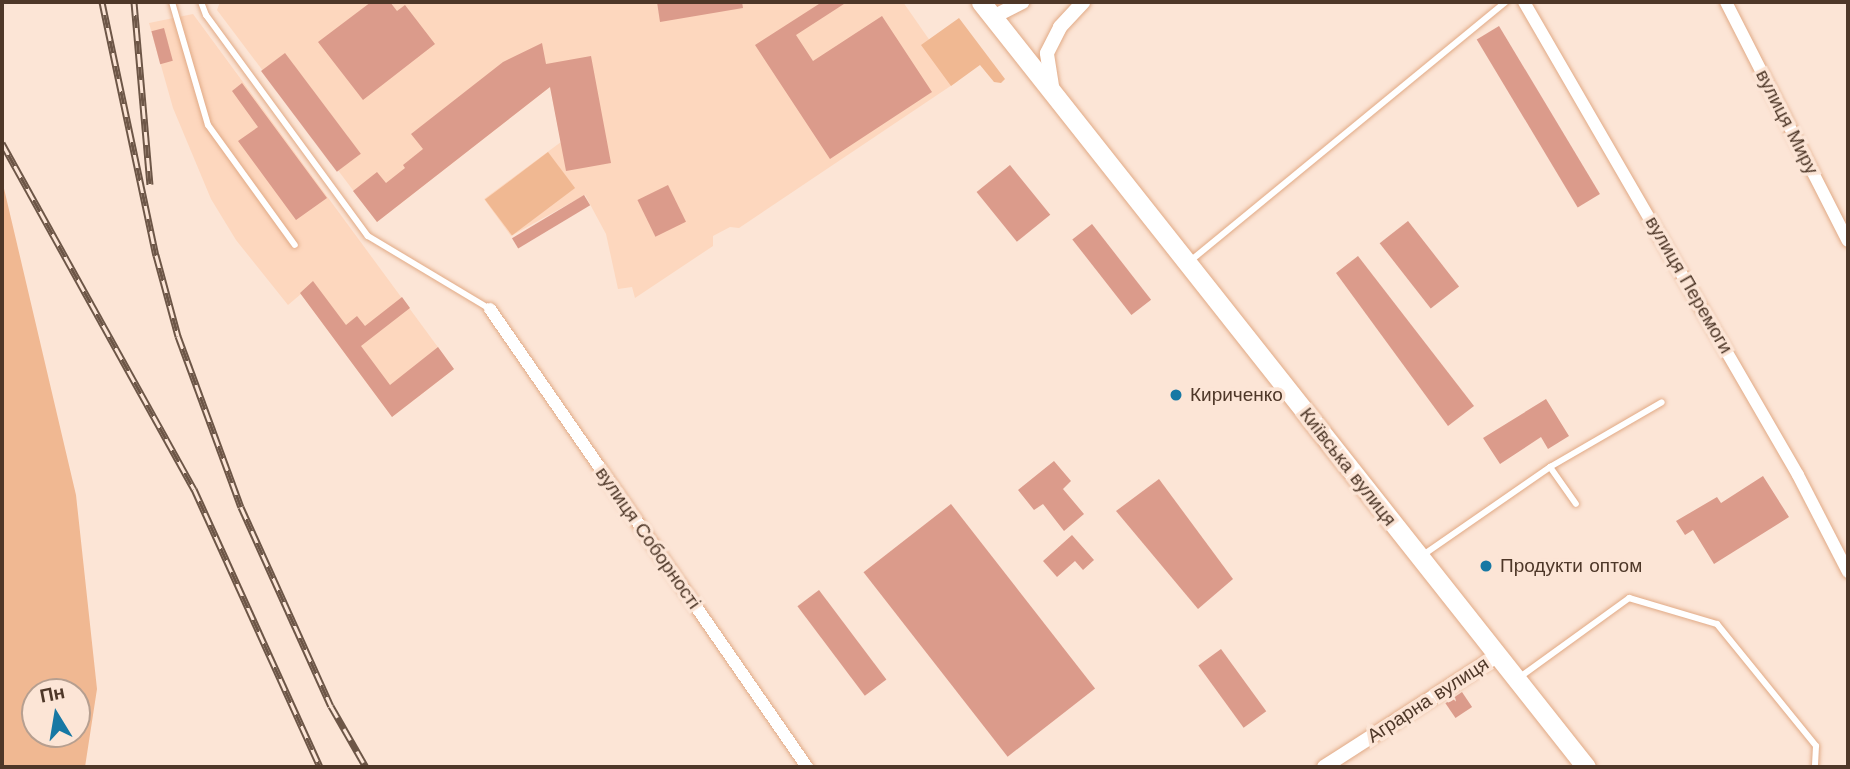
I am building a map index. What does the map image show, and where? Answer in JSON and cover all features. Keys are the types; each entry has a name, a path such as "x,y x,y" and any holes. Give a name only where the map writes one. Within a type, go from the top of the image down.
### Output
{"main road":[{"name":"Київська вулиця","path":"981,2 1586,767"}],"street":[{"path":"993,18 1022,2"},
{"path":"1054,94 1047,53 1060,27 1083,2"},
{"name":"вулиця Перемоги","path":"1524,2 1798,475 1848,572"},
{"name":"вулиця Миру","path":"1726,2 1848,242"},
{"name":"вулиця Соборності","path":"490,309 807,767"},
{"name":"Аграрна вулиця","path":"1324,767 1497,656"}],"lane":[{"path":"172,2 208,125 295,245"},
{"path":"201,2 205,15 368,236 490,309"},
{"path":"1188,264 1506,2"},
{"path":"1419,558 1550,467 1662,401"},
{"path":"1550,467 1576,504"},
{"path":"1516,680 1629,598 1717,624 1816,746 1815,767"}],"shaded area":[{"path":"220,2 903,2 958,81 739,228 730,227 713,236 713,246 635,298 632,287 618,289 606,234 585,195 511,236 484,199 561,142 550,87 377,222 217,10"},
{"path":"193,14 454,369 392,417 301,294 288,305 236,240 211,199 173,108 149,23"},
{"path":"959,18 1005,79 1001,83 994,82 980,65 951,86 921,45"},
{"path":"548,152 575,188 512,235 485,200"},
{"path":"2,180 76,495 97,689 91,728 91,678 21,678 21,748 88,748 85,767 2,767"}],"building":[{"path":"371,2 390,2 397,11 405,5 435,44 363,100 318,42"},
{"path":"657,2 742,2 743,8 660,22"},
{"path":"822,2 847,2 796,35 813,61 882,16 932,92 830,159 755,45"},
{"path":"1499,26 1600,194 1578,207 1477,39"},
{"path":"164,28 173,61 160,64 151,31"},
{"path":"542,43 546,64 591,56 611,163 566,171 550,87 377,222 353,191 377,172 386,183 423,149 411,134 503,62"},
{"path":"285,53 361,154 337,172 261,71"},
{"path":"242,83 327,198 296,220 238,141 258,127 232,91"},
{"path":"1010,165 1050,215 1017,242 977,192"},
{"path":"668,185 686,222 655,237 637,200"},
{"path":"584,195 590,205 518,249 512,238"},
{"path":"1408,221 1459,286 1431,309 1380,243"},
{"path":"1092,224 1151,300 1131,315 1072,239"},
{"path":"1358,256 1474,406 1448,426 1336,273"},
{"path":"313,281 346,325 357,316 365,326 402,297 410,308 361,346 390,385 438,347 454,369 392,417 300,293"},
{"path":"1546,399 1569,436 1548,449 1541,437 1500,464 1483,438"},
{"path":"1054,461 1071,481 1063,489 1084,514 1064,531 1043,504 1034,510 1018,490"},
{"path":"1763,476 1789,517 1714,564 1693,530 1685,535 1676,521 1717,497 1721,503"},
{"path":"1159,479 1233,579 1198,609 1116,511"},
{"path":"951,504 1095,688 1008,757 864,572"},
{"path":"1072,535 1094,560 1083,570 1075,561 1057,577 1043,561"},
{"path":"819,590 886,679 865,696 797,606"},
{"path":"1221,649 1266,711 1244,728 1198,665"},
{"path":"1462,692 1472,707 1455,718 1445,703"}],"railway":[{"path":"102,2 156,255 178,336 241,507 331,706 366,767"},
{"path":"134,2 150,184"},
{"path":"2,143 194,489 320,767"}],"place":[{"name":"Кириченко","path":"1176,395"},
{"name":"Продукти оптом","path":"1486,566"}]}
